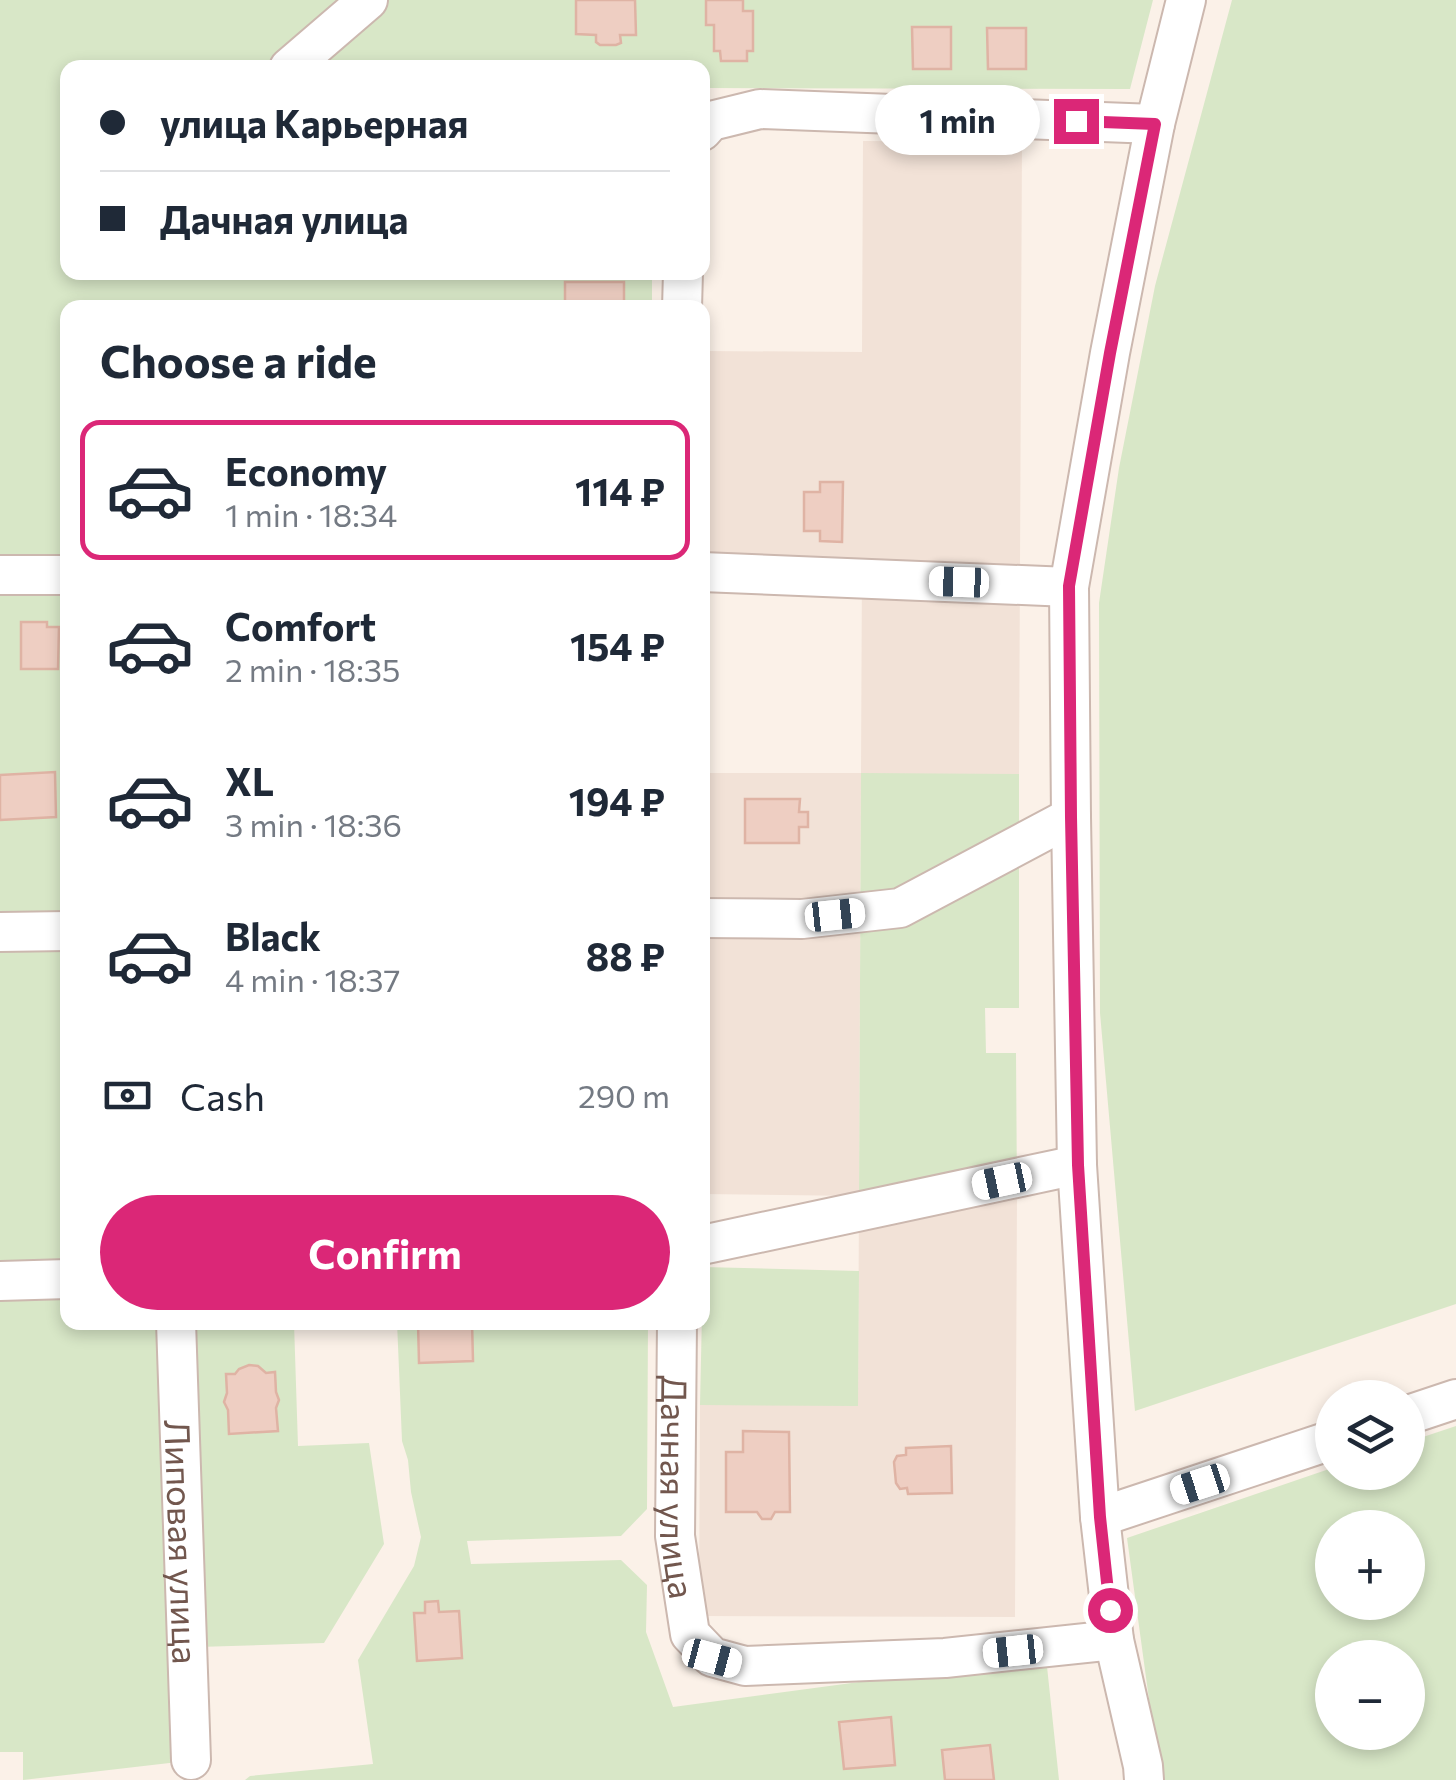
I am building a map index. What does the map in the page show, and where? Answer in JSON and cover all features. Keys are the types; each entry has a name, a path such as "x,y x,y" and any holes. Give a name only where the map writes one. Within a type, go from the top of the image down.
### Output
{"street":[{"path":"299,60 368,0"},
{"path":"1144,1780 1114,1640 1100,1517 1078,1165 1069,586 1155,124 1186,0"},
{"path":"710,122 760,109 1155,124"},
{"path":"710,572 1069,586"},
{"path":"0,575 60,574"},
{"path":"710,918 802,918 900,908 1071,817"},
{"path":"0,932 60,931"},
{"path":"710,1243 1078,1165"},
{"path":"0,1282 60,1279"},
{"name":"Липовая улица","path":"176,1330 190,1760"},
{"name":"Дачная улица","path":"677,1330 675,1536 690,1634 712,1658 744,1666 909,1659 1114,1640"},
{"path":"1425,1409 1456,1399"},
{"path":"1100,1517 1315,1446"}],"shaded area":[{"path":"863,141 1022,142 1019,774 861,774 860,984 859,1195 1017,1196 1015,1617 699,1616 700,1405 858,1405 859,1196 710,1194 710,773 861,773 862,563 710,562 710,351 862,352"}],"green space":[{"path":"0,0 337,0 273,60 60,60 60,280 652,280 652,300 60,300 60,555 0,555"},
{"path":"385,0 1153,0 1130,89 710,88 710,60 317,60"},
{"path":"1232,0 1456,0 1456,1304 1135,1411 1100,1013 1099,603 1119,468 1155,286"},
{"path":"0,592 60,592 60,918 0,917"},
{"path":"861,773 1019,774 1019,1008 985,1008 986,1053 1016,1053 1017,1196 859,1195"},
{"path":"60,942 60,1265 0,1267 0,943"},
{"path":"710,1267 859,1271 858,1406 700,1405 702,1330 710,1330"},
{"path":"60,1292 60,1330 165,1330 178,1762 23,1780 23,1752 0,1752 0,1294"},
{"path":"188,1330 294,1330 298,1446 369,1443 384,1544 324,1643 198,1647"},
{"path":"397,1330 648,1330 647,1509 621,1536 467,1541 471,1564 621,1560 647,1585 646,1632 673,1707 1046,1657 1059,1780 245,1780 250,1776 373,1764 358,1660 414,1566 421,1537 402,1441"},
{"path":"1456,1426 1456,1780 1160,1780 1127,1538 1315,1474 1315,1490 1425,1490 1425,1436"}],"building":[{"path":"576,0 635,0 636,35 620,35 621,43 616,45 600,45 596,35 576,34"},
{"path":"706,0 743,0 743,11 753,11 753,51 747,51 747,61 721,61 720,51 714,51 714,25 706,25"},
{"path":"912,27 951,27 951,69 913,69"},
{"path":"987,28 1026,28 1026,69 988,69"},
{"path":"565,282 624,282 624,300 565,300"},
{"path":"820,482 843,482 842,542 820,541 820,531 804,531 804,492 820,492"},
{"path":"21,622 47,622 47,627 59,627 58,669 21,669"},
{"path":"55,772 56,817 0,820 0,775"},
{"path":"745,799 800,799 799,812 808,812 808,827 799,827 799,843 745,843"},
{"path":"418,1330 472,1330 473,1361 419,1363"},
{"path":"249,1365 266,1373 275,1372 278,1431 229,1434 224,1402 226,1374 235,1374"},
{"path":"743,1431 789,1432 790,1512 775,1512 771,1519 762,1519 757,1512 726,1512 726,1452 743,1452"},
{"path":"951,1446 952,1493 908,1494 907,1488 900,1489 894,1462 897,1456 906,1455 906,1448"},
{"path":"438,1601 439,1612 459,1611 462,1658 417,1661 414,1613 425,1613 425,1602"},
{"path":"891,1717 895,1765 844,1769 839,1722"},
{"path":"990,1745 994,1780 945,1780 942,1750"}],"route":[{"path":"1076,121 1155,124 1069,586 1078,1165 1100,1517 1110,1610"}]}
